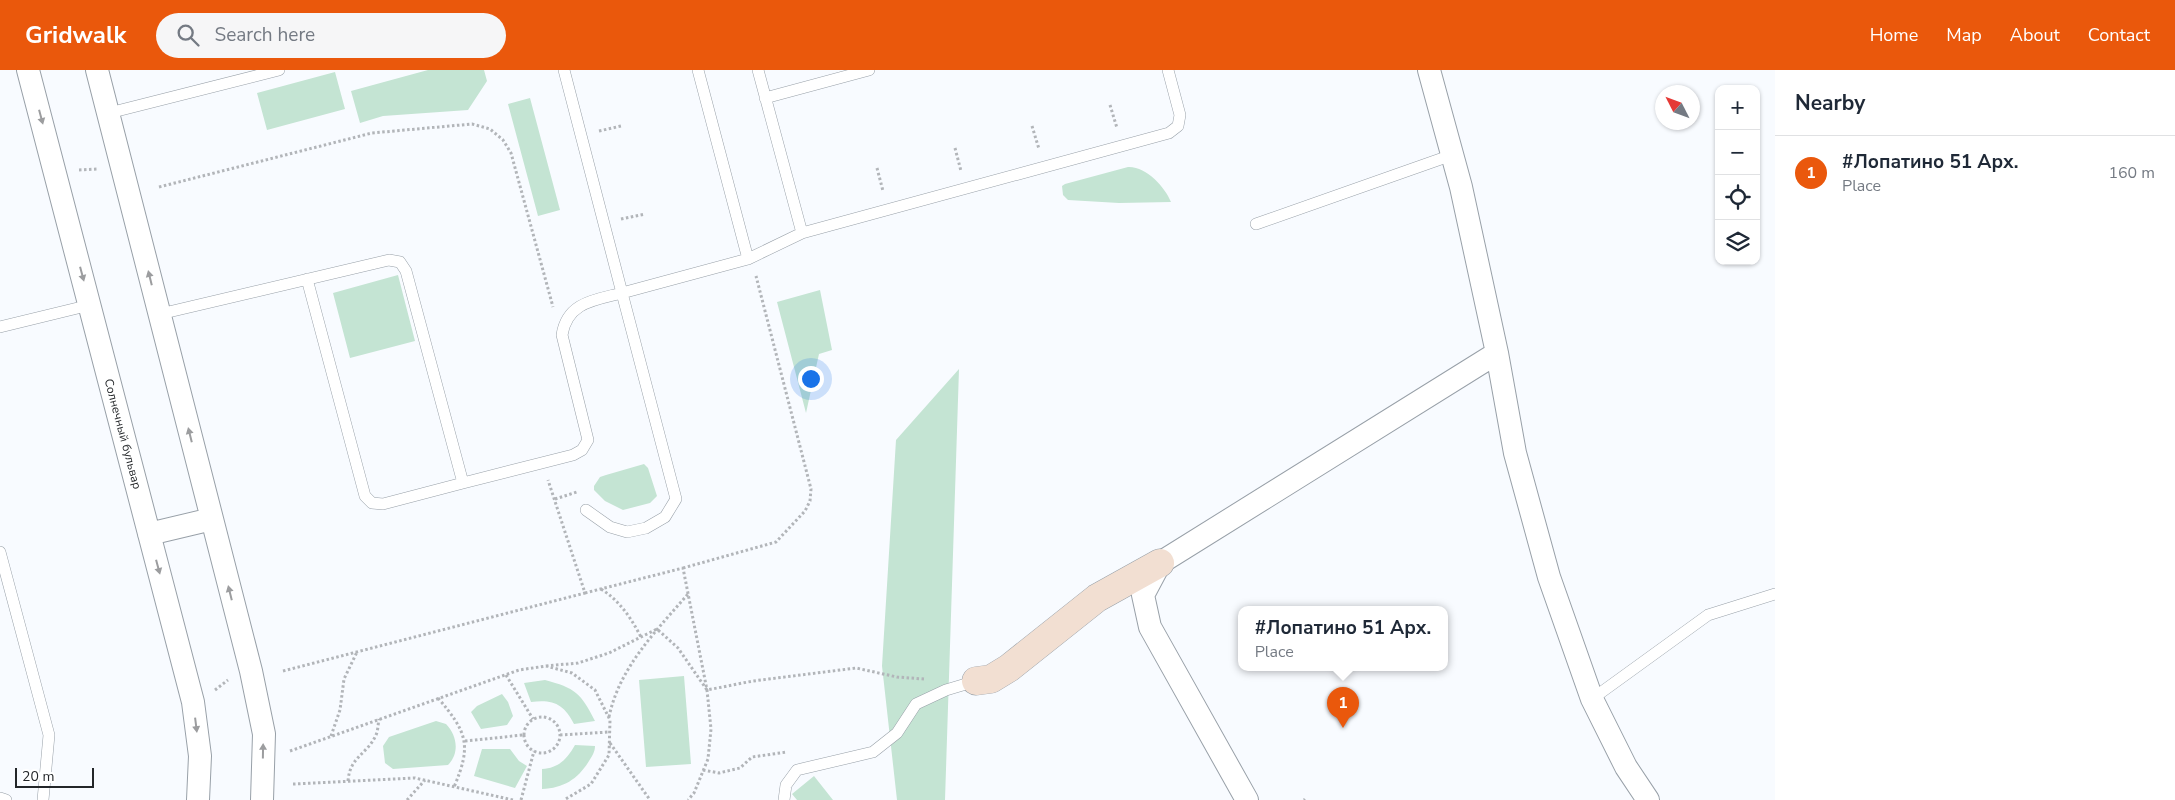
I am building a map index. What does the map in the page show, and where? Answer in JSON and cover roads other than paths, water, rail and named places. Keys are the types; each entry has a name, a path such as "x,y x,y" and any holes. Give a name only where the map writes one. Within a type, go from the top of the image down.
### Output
{"street":[{"name":"Солнечный бульвар","path":"28,70 193,702 200,756 198,800"},
{"path":"98,70 251,671 264,734 262,800"},
{"path":"1429,70 1452,155 1497,353 1515,453 1549,577 1592,699 1626,767 1648,800"},
{"path":"976,681 991,679 1009,668 1097,598 1160,563 1497,353"},
{"path":"150,534 212,519"},
{"path":"1160,563 1143,595 1150,627 1247,800"}],"lane":[{"path":"108,113 280,70"},
{"path":"564,70 676,499 665,516 646,528 627,532 610,527 586,510"},
{"path":"698,70 749,258"},
{"path":"758,70 802,233"},
{"path":"765,98 869,70"},
{"path":"307,279 365,496 372,503 383,504 574,455 582,450 588,440 562,335 564,321 575,308 590,301 749,258 802,233 1169,133 1178,126 1180,115 1168,70"},
{"path":"1256,224 1452,155"},
{"path":"160,314 389,260 400,262 406,271 463,483"},
{"path":"0,327 90,305"},
{"path":"0,552 49,735 43,800"},
{"path":"1592,699 1708,615 1775,594"},
{"path":"784,800 786,786 797,770 872,752 896,734 916,704 946,690 976,681"},
{"path":"0,798 6,800"}],"place":[{"name":"#Лопатино 51 Арх.","path":"1343,728"}]}
